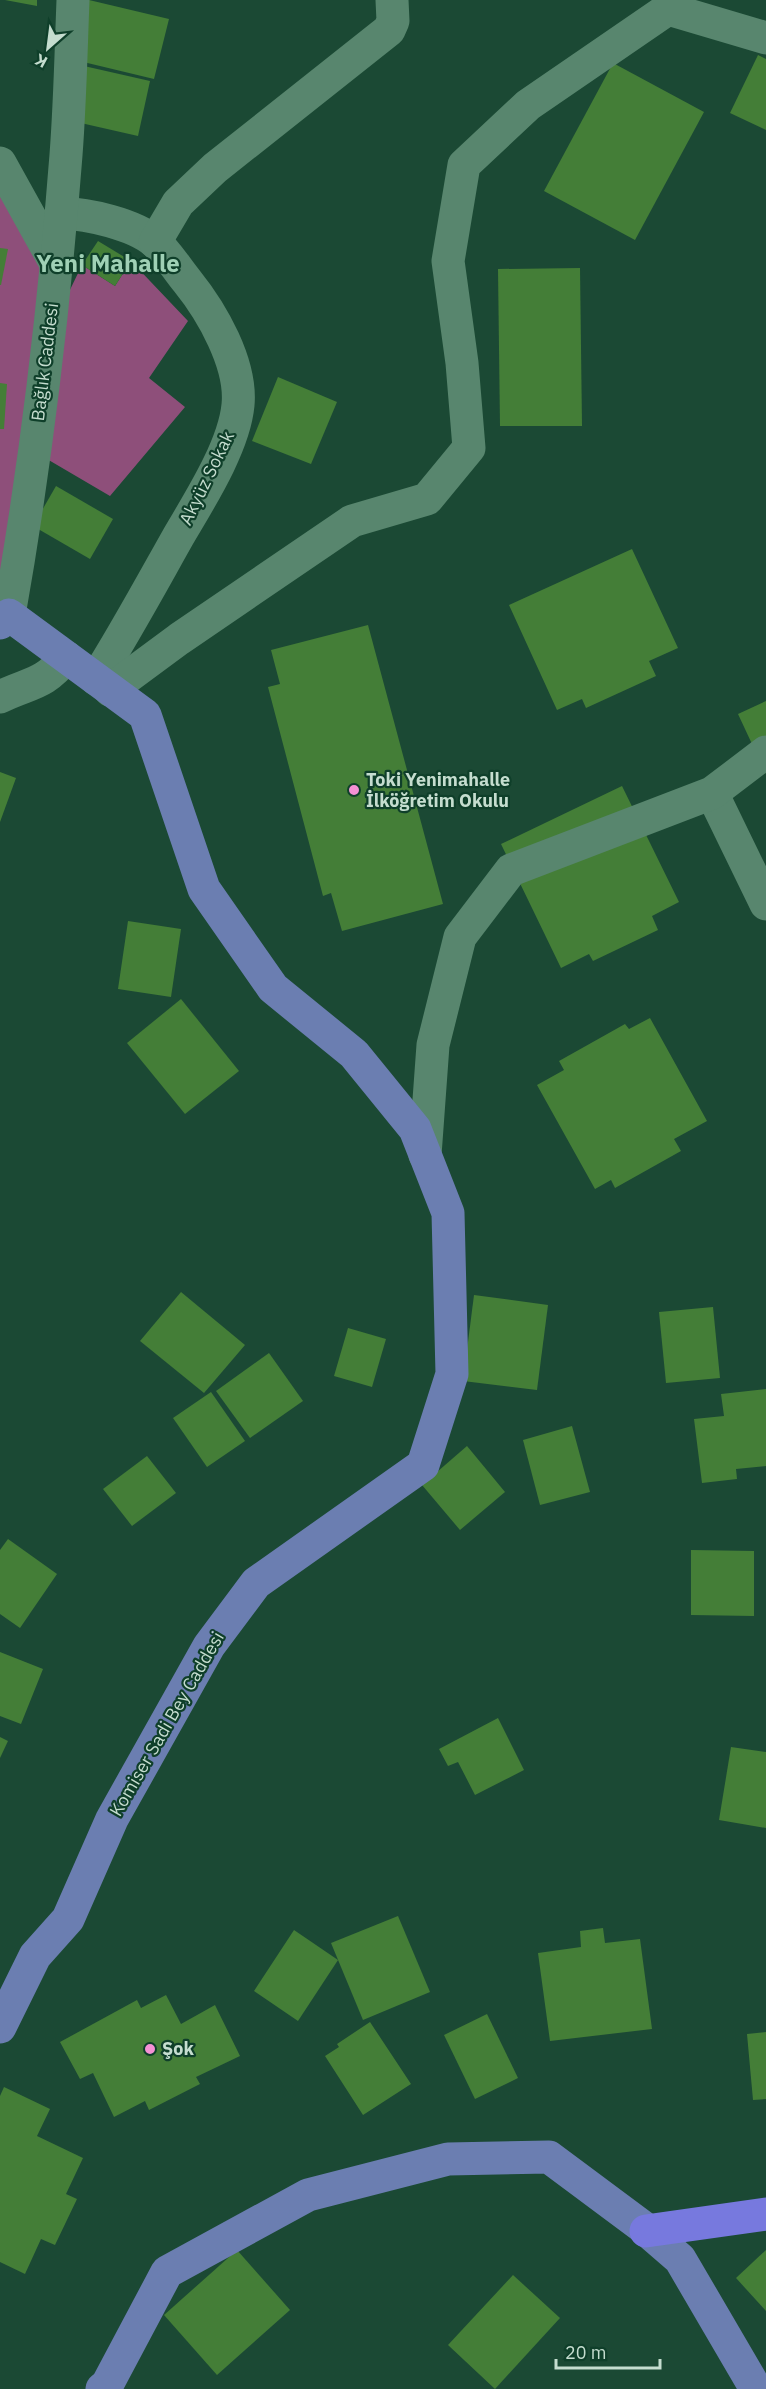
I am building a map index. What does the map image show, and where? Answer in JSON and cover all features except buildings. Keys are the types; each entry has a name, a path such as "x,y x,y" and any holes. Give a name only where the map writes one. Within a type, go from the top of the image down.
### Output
{"highway":[{"path":"644,2229 766,2212"}],"main road":[{"name":"Komiser Sadi Bey Caddesi","path":"0,2027 35,1956 68,1919 112,1819 209,1646 256,1583 423,1466 452,1374 448,1213 415,1129 354,1054 273,988 204,889 145,715 66,657 4,619"},
{"path":"102,2389 107,2385 166,2272 308,2195 448,2159 549,2157 680,2259 756,2389"}],"street":[{"name":"Bağlık Caddesi","path":"4,619 22,542 50,331 66,152 73,0"},
{"path":"155,242 178,203 215,168 389,30 394,13 392,0"},
{"path":"103,685 179,639 352,521 427,499 470,448 462,363 448,261 465,165 528,105 668,9 766,38"},
{"path":"0,163 56,264"},
{"name":"Akyüz Sokak","path":"61,213 86,214 96,217 127,228 155,242 202,299 219,328 234,373 238,404 226,447 210,482 103,685"},
{"path":"0,697 38,682 53,673 66,657"},
{"path":"425,1155 433,1045 460,936 511,870 712,793 766,752"},
{"path":"712,793 766,904"}],"shaded area":[{"path":"0,163 56,264 51,329 82,265 115,286 131,261 188,321 149,378 185,407 110,496 35,452 0,623"}],"place":[{"name":"Toki Yenimahalle İlköğretim Okulu","path":"354,790"},
{"name":"Şok","path":"150,2049"}],"district":[{"name":"Yeni Mahalle","path":"108,264"}]}
